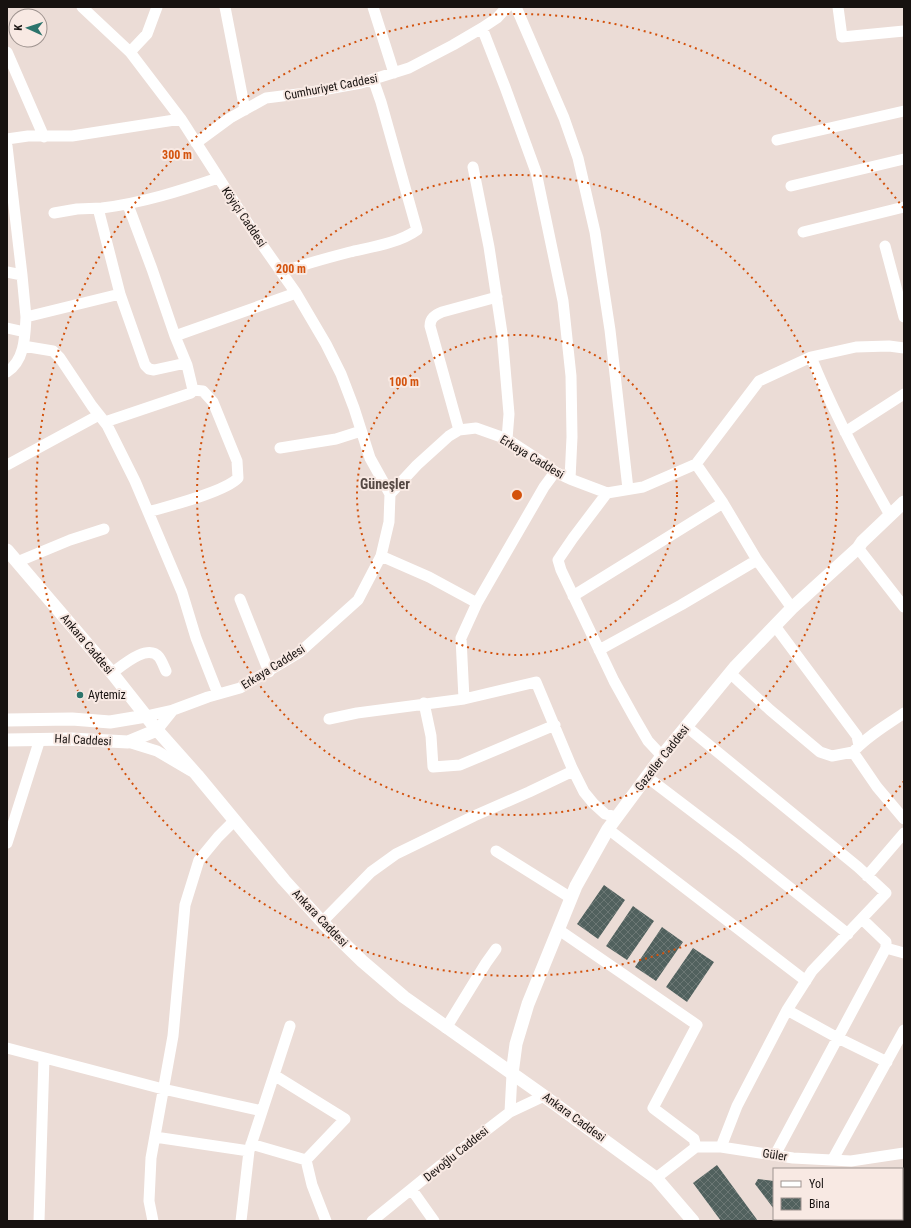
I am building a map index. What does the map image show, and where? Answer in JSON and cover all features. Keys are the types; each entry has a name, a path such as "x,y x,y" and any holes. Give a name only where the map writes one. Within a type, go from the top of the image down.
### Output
{"street":[{"name":"Köyiçi Caddesi","path":"82,7 130,52 180,119 258,239 296,293 326,344 341,374 370,458 390,494"},
{"path":"130,52 146,34 157,7"},
{"path":"225,7 245,110"},
{"path":"373,7 394,73"},
{"name":"Cumhuriyet Caddesi","path":"196,143 230,118 266,98 306,93 361,83 409,68 453,46 482,28 497,18 507,7"},
{"path":"516,7 564,118 578,158 595,232 609,323 628,489"},
{"path":"838,7 842,37 904,31"},
{"path":"482,28 536,172 563,301 571,376 572,437 570,479"},
{"path":"7,52 44,136"},
{"path":"282,272 316,261 390,242 417,230 373,79"},
{"path":"777,140 904,111"},
{"path":"7,139 28,136 72,136 180,119"},
{"path":"7,146 26,317 23,346 19,358 11,370 7,372"},
{"path":"791,186 904,159"},
{"path":"473,167 489,247 502,333 509,414 507,440"},
{"path":"54,213 77,209 128,205 181,191 218,178"},
{"path":"128,205 175,336 186,362 193,390"},
{"path":"102,208 98,212 120,294 145,365 149,369 154,370 186,362"},
{"path":"804,232 904,208"},
{"path":"885,246 904,317"},
{"path":"7,272 22,275"},
{"path":"175,336 296,293"},
{"path":"26,317 120,294"},
{"path":"390,494 417,465 449,436 459,430 430,326 431,320 435,315 442,312 497,297"},
{"path":"7,328 25,332"},
{"path":"23,346 53,351 60,358 102,418 135,481 182,592 196,638 218,694"},
{"path":"662,756 648,741 634,718 573,596 558,560 607,493 643,487 696,464 759,381 811,357 856,347 889,346 904,348"},
{"path":"811,357 820,380 858,460 890,515"},
{"path":"7,465 102,418 191,393 193,390 203,391 213,402 237,462 238,478 234,482 207,494 148,512"},
{"path":"845,432 904,394"},
{"name":"Erkaya Caddesi","path":"459,430 476,428 507,440 555,472 607,493"},
{"path":"280,448 336,439 361,431"},
{"path":"696,464 723,503 757,560 792,608"},
{"path":"464,699 461,638 477,603 544,487 555,472"},
{"name":"Erkaya Caddesi","path":"146,716 173,710 240,688 269,672 300,652 358,600 381,556 389,522 390,494"},
{"name":"Gazeller Caddesi","path":"512,1074 516,1044 528,1004 576,886 608,829 662,756 730,672 792,608 858,548 862,542 904,502"},
{"path":"573,596 723,503"},
{"path":"17,562 70,540 104,529"},
{"path":"858,548 904,607"},
{"name":"Ankara Caddesi","path":"7,550 112,673 157,730 197,775 284,880 322,922 362,962 404,998 544,1096 656,1178 693,1221"},
{"path":"381,556 429,577 477,603"},
{"path":"599,650 681,605 757,560"},
{"path":"240,599 269,672"},
{"path":"775,626 857,736 856,749 877,788 904,819"},
{"path":"112,673 140,653 154,653 158,656 166,671"},
{"path":"730,672 770,710 820,752 832,756 856,749 904,713"},
{"path":"329,719 357,713 424,703 464,699 536,682 573,771 584,792 605,814 617,817"},
{"path":"424,703 431,736 432,767 460,765 555,725"},
{"path":"157,730 173,710"},
{"name":"Hal Caddesi","path":"7,720 72,719 110,722 146,716"},
{"path":"686,727 886,893 812,971 788,1010 737,1106 721,1147"},
{"name":"Hal Caddesi","path":"7,740 40,738 128,742 157,730"},
{"path":"7,843 40,738"},
{"path":"128,742 157,751 197,775"},
{"path":"322,922 371,872 396,854 474,816 573,771"},
{"path":"647,777 745,852 848,934"},
{"path":"153,1221 149,1201 151,1158 173,1036 186,905 199,860 218,837 234,821"},
{"path":"608,829 806,981"},
{"path":"867,876 904,833"},
{"path":"496,851 571,898"},
{"path":"775,1155 886,948 886,942 862,919"},
{"path":"559,930 697,1025 653,1108 694,1139 696,1147 656,1178"},
{"path":"886,948 904,953"},
{"path":"446,1028 496,949"},
{"path":"788,1010 838,1038 887,1062"},
{"path":"241,1221 250,1148 290,1026"},
{"path":"833,1159 904,1030"},
{"path":"7,1048 163,1089 262,1111"},
{"path":"39,1221 44,1058"},
{"path":"510,1112 512,1074"},
{"path":"274,1075 345,1119 306,1160"},
{"name":"Devoğlu Caddesi","path":"372,1221 510,1112 544,1096"},
{"path":"155,1137 250,1148 306,1160"},
{"name":"Güler","path":"696,1147 721,1147 793,1158 851,1160 904,1153"},
{"path":"306,1160 312,1185 326,1221"},
{"path":"412,1190 434,1221"}],"building":[{"path":"604,885 625,900 598,939 577,924"},
{"path":"633,906 654,921 627,960 606,946"},
{"path":"662,927 683,942 656,981 635,967"},
{"path":"693,948 714,962 687,1002 666,987"},
{"path":"717,1165 758,1221 721,1221 693,1183"},
{"path":"758,1179 773,1181 773,1208 755,1184"},
{"path":"782,1220 820,1220 820,1221"}],"place":[{"name":"Aytemiz","path":"80,695"}],"district":[{"name":"Güneşler","path":"385,484"}]}
